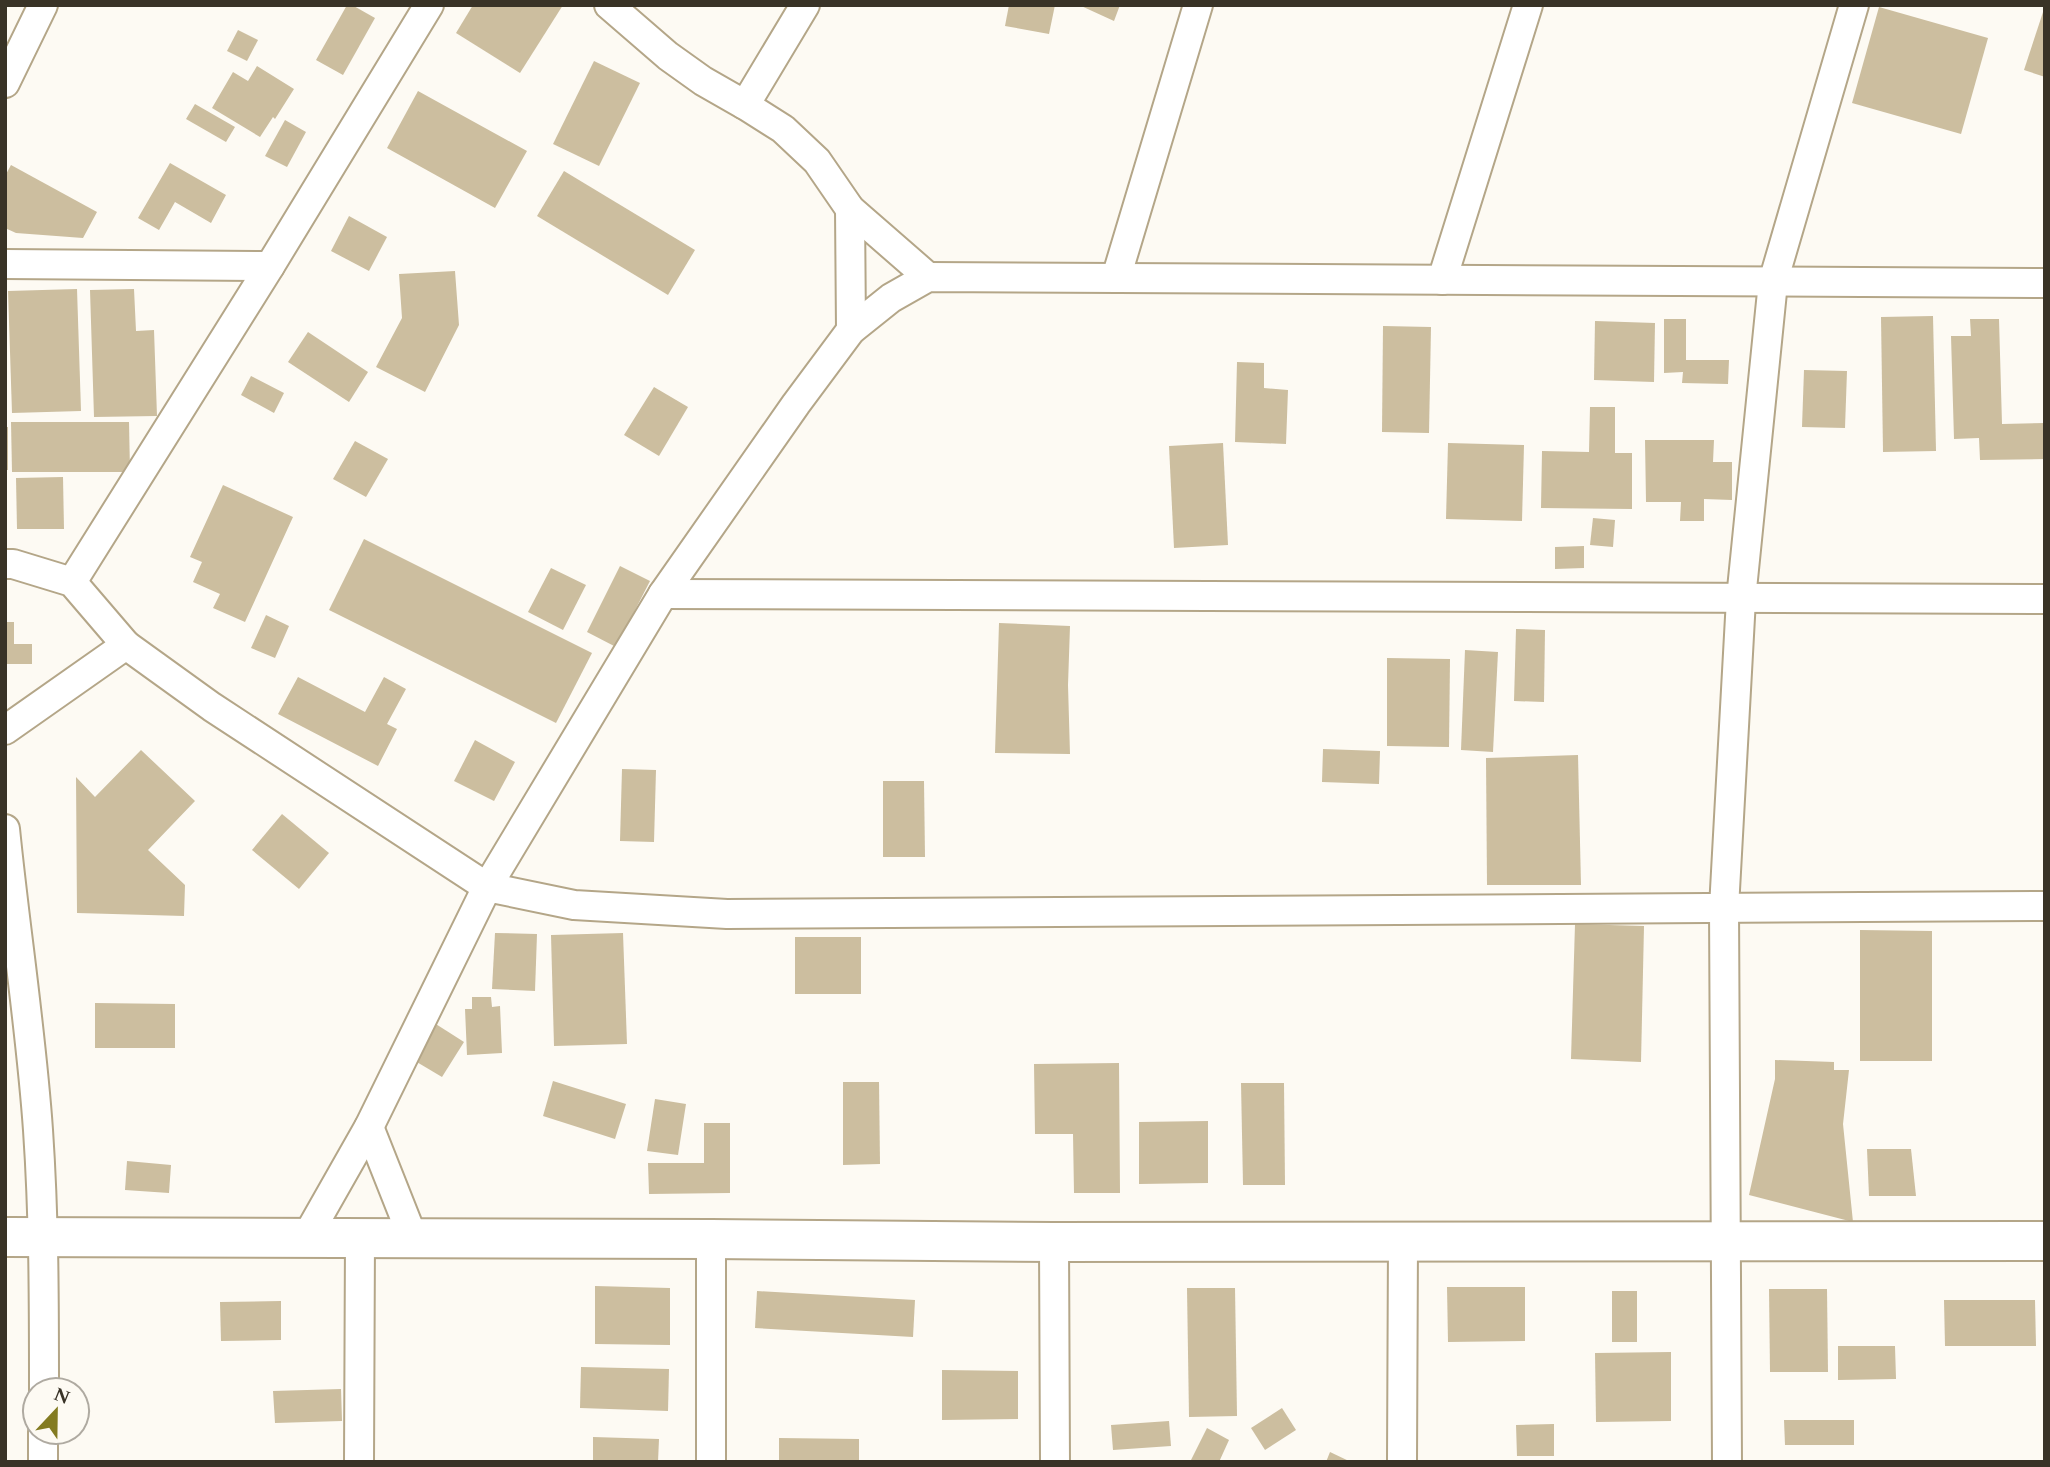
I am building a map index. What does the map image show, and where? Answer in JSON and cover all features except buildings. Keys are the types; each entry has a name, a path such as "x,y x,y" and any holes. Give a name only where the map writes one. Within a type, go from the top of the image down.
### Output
{"street":[{"path":"5,83 43,5"},
{"path":"72,582 270,266 429,5"},
{"path":"609,5 703,82 783,129 817,161 850,209 928,277"},
{"path":"745,105 805,5"},
{"path":"1116,278 1198,5"},
{"path":"1442,280 1528,5"},
{"path":"1727,1462 1724,908 1741,599 1773,282 1854,5"},
{"path":"850,209 851,330"},
{"path":"5,264 270,266"},
{"path":"306,1238 369,1126 487,887 663,594 851,330 891,298 928,277 2045,283"},
{"path":"5,564 72,582 126,645 212,707 487,887 575,905 727,914 2045,906"},
{"path":"663,594 2045,599"},
{"path":"5,730 126,645"},
{"path":"5,829 9,900 23,968 38,1129 44,1237 44,1376"},
{"path":"369,1126 413,1238"},
{"path":"5,1237 1055,1242 2045,1241"},
{"path":"359,1462 360,1238"},
{"path":"711,1239 711,1462"},
{"path":"1402,1462 1403,1241"},
{"path":"1055,1242 1055,1462"}]}
